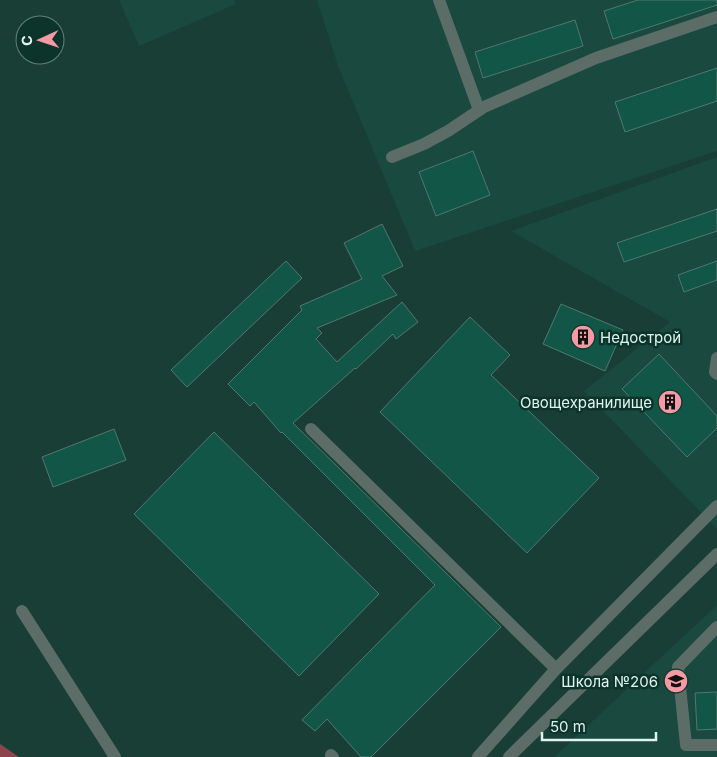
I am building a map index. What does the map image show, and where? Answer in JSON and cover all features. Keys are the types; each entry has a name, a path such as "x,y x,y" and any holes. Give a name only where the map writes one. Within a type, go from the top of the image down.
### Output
{"street":[{"path":"439,0 479,110"},
{"path":"392,157 424,144 448,131 484,107 596,58 717,17"},
{"path":"717,358 715,372 717,374"},
{"path":"312,428 556,669"},
{"path":"478,757 556,669 717,506"},
{"path":"509,757 717,554"},
{"path":"22,611 115,757"},
{"path":"717,627 678,667 686,745 717,745"}],"shaded area":[{"path":"119,0 234,0 236,4 139,46"},
{"path":"317,0 717,0 717,151 415,251 338,66"},
{"path":"717,157 717,529 584,391 670,322 511,231"},
{"name":"Школа №206","path":"717,605 717,757 554,757"},
{"path":"0,744 19,757 0,757"}],"building":[{"path":"638,0 717,0 717,5 613,39 604,11"},
{"path":"575,20 583,46 483,78 475,52"},
{"path":"717,68 717,101 625,132 615,102"},
{"path":"473,151 490,195 436,216 419,172"},
{"path":"717,209 717,231 624,262 617,243"},
{"path":"382,224 403,266 382,276 397,295 317,328 322,333 316,339 337,362 402,302 418,322 396,339 393,334 356,369 293,423 501,627 371,757 361,757 327,719 315,731 302,720 435,585 281,433 254,402 250,406 228,384 302,310 300,306 362,279 344,243"},
{"path":"286,261 302,278 187,387 171,370"},
{"path":"717,261 717,280 684,292 678,275"},
{"name":"Недострой","path":"561,304 623,330 605,371 543,344"},
{"path":"470,317 510,355 491,375 599,478 527,553 380,412"},
{"name":"Овощехранилище","path":"659,354 717,416 717,428 687,457 622,389"},
{"path":"114,429 126,460 53,487 42,457"},
{"path":"214,432 379,594 299,676 134,514"},
{"path":"717,692 717,729 697,730 695,693"}],"place":[{"name":"Недострой","path":"583,337"},
{"name":"Овощехранилище","path":"670,402"},
{"name":"Школа №206","path":"676,681"}]}
